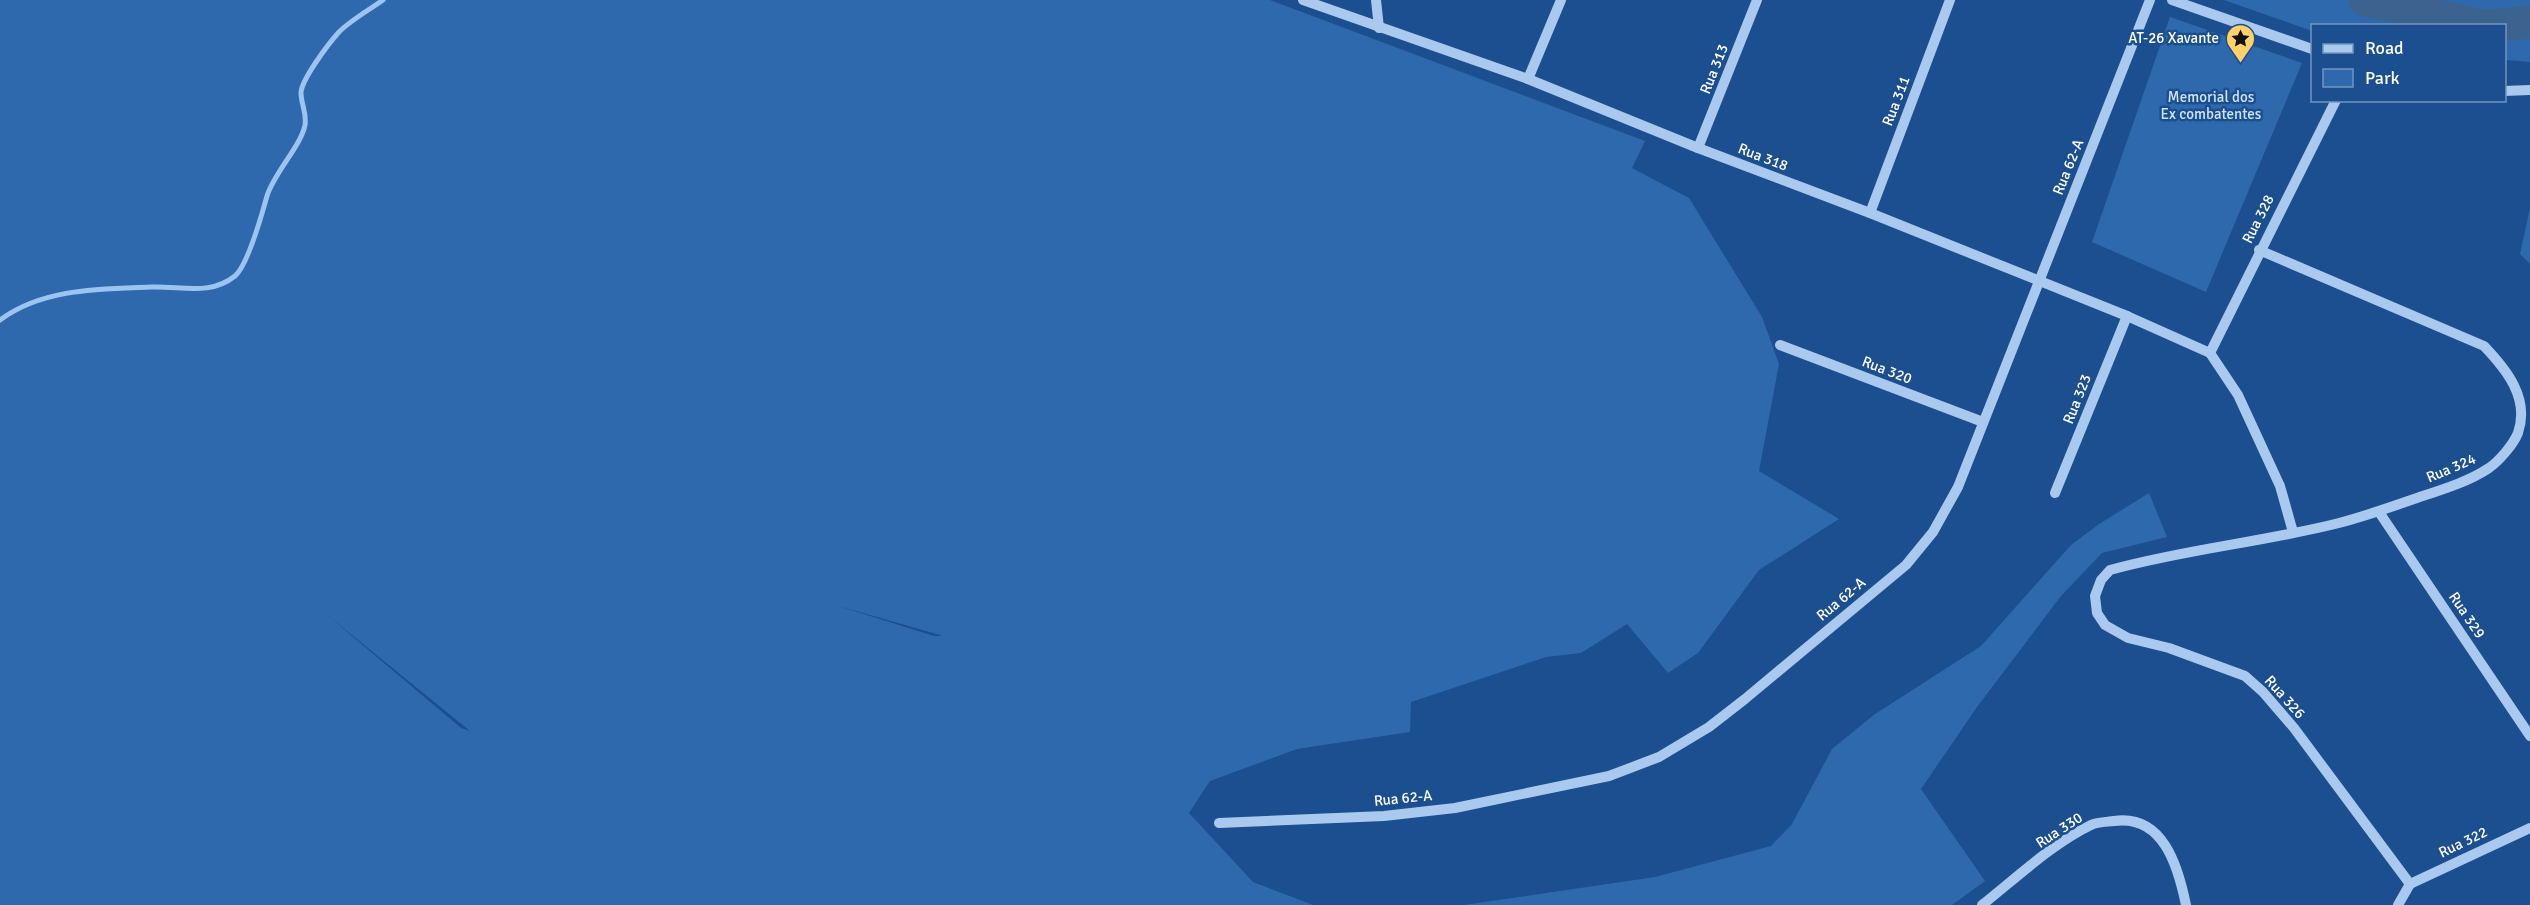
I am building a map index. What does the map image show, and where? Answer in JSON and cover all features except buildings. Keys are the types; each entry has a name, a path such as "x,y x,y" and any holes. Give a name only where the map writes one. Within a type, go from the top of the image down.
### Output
{"street":[{"name":"Rua 318","path":"1303,0 1528,79 2127,316 2210,353"},
{"path":"1376,0 1379,28"},
{"path":"1528,79 1560,0"},
{"name":"Rua 313","path":"1698,148 1757,0"},
{"name":"Rua 311","path":"1870,213 1950,0"},
{"name":"Rua 62-A","path":"1219,823 1384,816 1455,808 1609,776 1659,757 1709,727 1746,699 1906,565 1933,532 1958,487 2150,0"},
{"path":"2172,0 2311,48"},
{"path":"2506,91 2530,90"},
{"name":"Rua 328","path":"2210,353 2259,250 2335,102"},
{"name":"Rua 324","path":"2095,596 2101,579 2110,570 2191,551 2337,524 2379,512 2457,484 2490,467 2518,433 2522,415 2520,392 2509,371 2484,346 2259,250"},
{"name":"Rua 323","path":"2055,493 2127,316"},
{"name":"Rua 320","path":"1780,345 1983,422"},
{"path":"2210,353 2238,395 2280,486 2293,532"},
{"name":"Rua 329","path":"2379,512 2530,736"},
{"name":"Rua 326","path":"2095,596 2097,613 2105,626 2128,638 2169,648 2245,676 2264,692 2294,728 2410,884"},
{"name":"Rua 330","path":"1982,905 2056,847 2092,825 2120,820 2145,824 2163,839 2182,888 2186,905"},
{"name":"Rua 322","path":"2410,884 2530,828"},
{"path":"2398,905 2410,884"}],"green space":[{"path":"0,0 1270,0 1645,141 1632,168 1689,198 1762,317 1779,364 1759,471 1839,519 1759,570 1698,653 1668,673 1627,624 1581,653 1546,657 1411,702 1410,732 1297,749 1210,781 1189,813 1253,882 1313,905 0,905","holes":["835,605 940,635 941,636 934,636","326,614 470,731 461,728"]},
{"path":"2224,0 2530,0 2530,62 2506,60 2506,24 2311,24 2311,31"},
{"name":"Memorial dos Ex combatentes","path":"2170,17 2302,63 2206,292 2092,242"},
{"path":"2530,208 2530,264 2520,254"},
{"path":"2149,493 2167,537 2102,553 2061,596 1977,707 1921,789 1985,881 1952,905 1464,905 1655,877 1771,846 1792,824 1832,749 1875,714 1981,646 2071,545 2099,524"}],"waterway":[{"path":"0,320 17,309 35,302 73,292 113,288 206,288 216,286 235,276 250,251 270,187 303,133 305,113 301,93 310,71 339,32 383,0"},
{"path":"2365,0 2474,24"},
{"path":"2506,24 2530,22"}],"place":[{"name":"AT-26 Xavante","path":"2240,64"}]}
